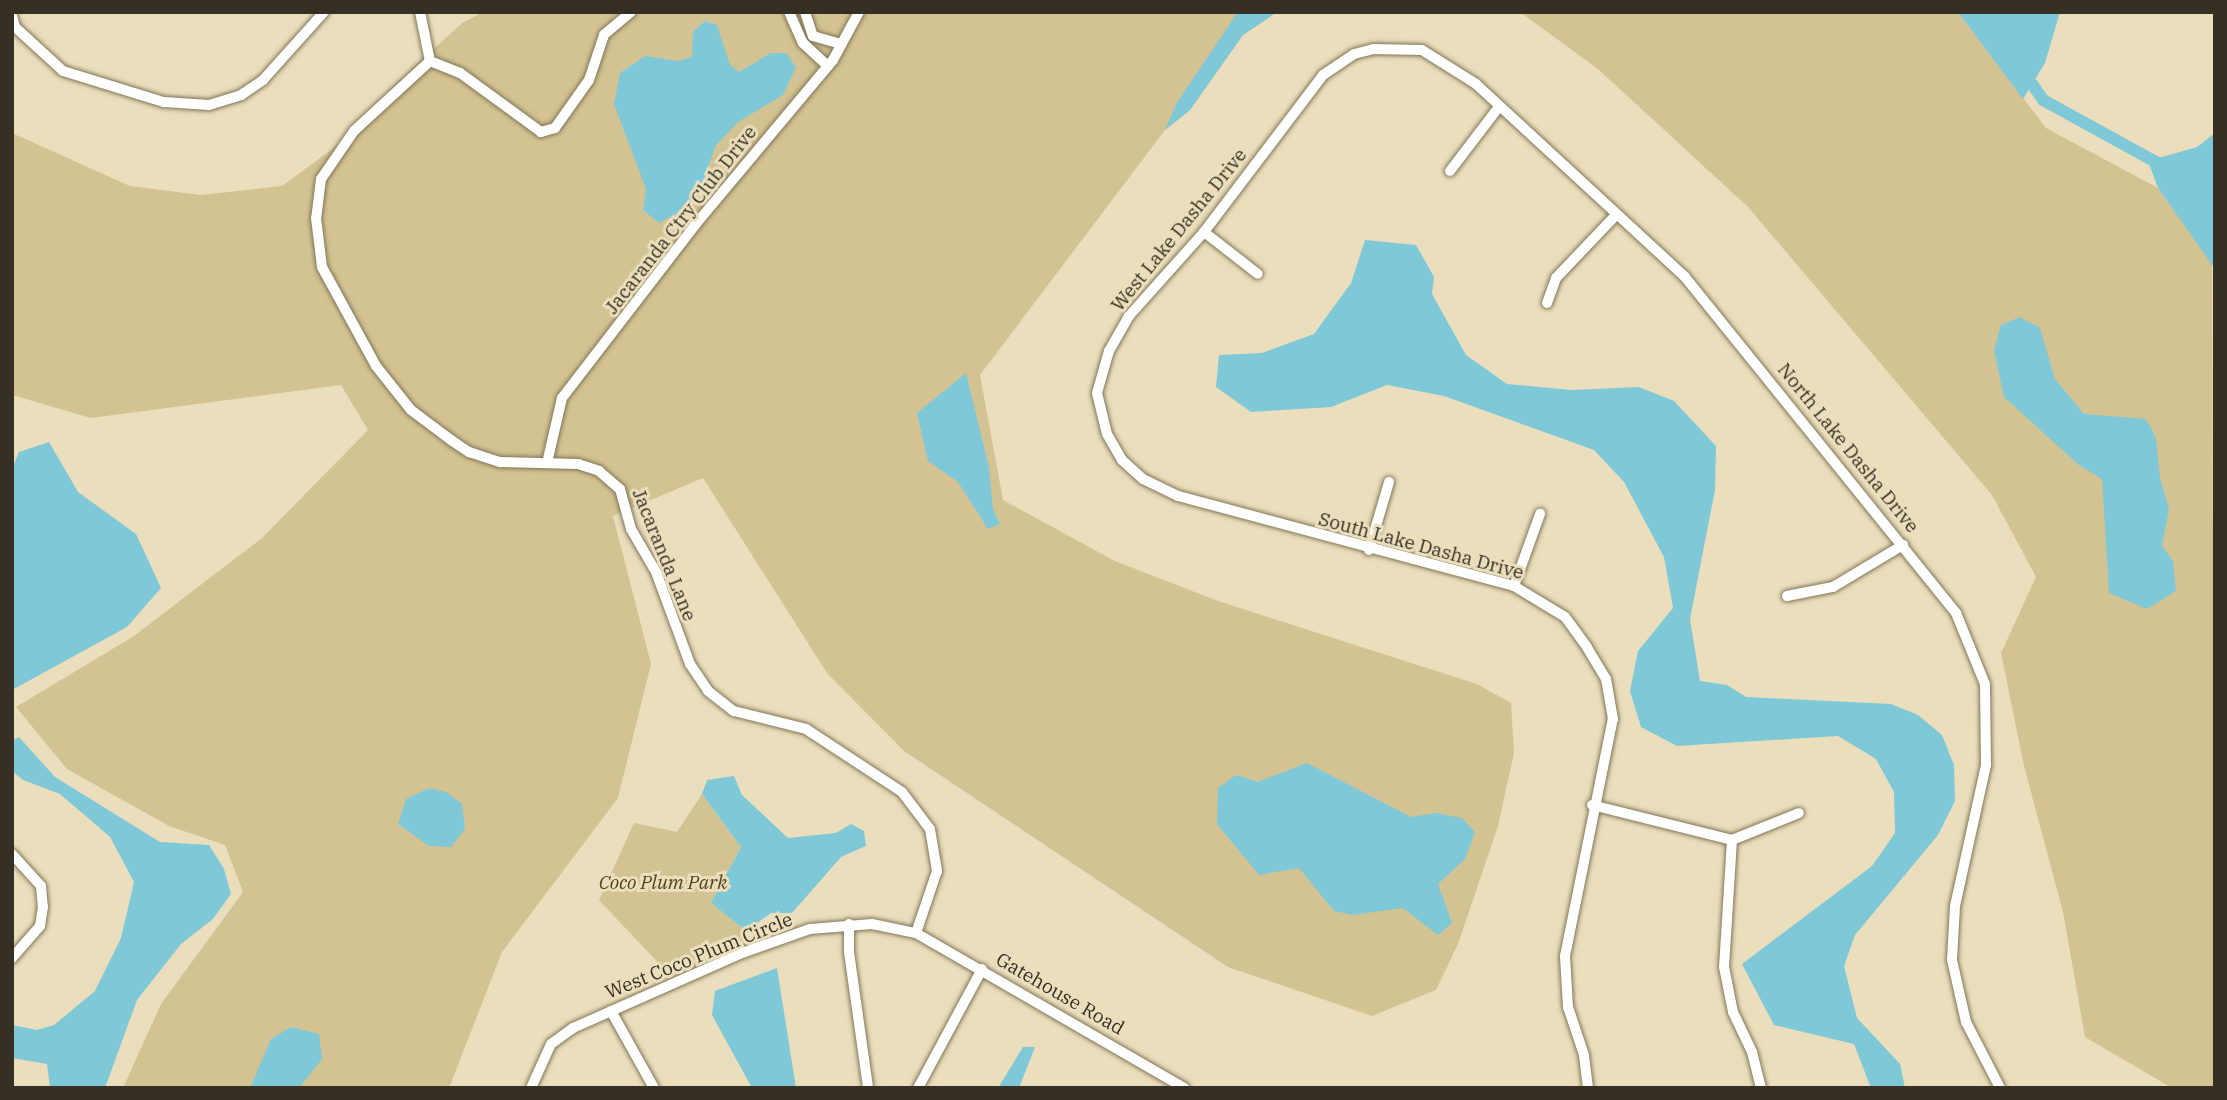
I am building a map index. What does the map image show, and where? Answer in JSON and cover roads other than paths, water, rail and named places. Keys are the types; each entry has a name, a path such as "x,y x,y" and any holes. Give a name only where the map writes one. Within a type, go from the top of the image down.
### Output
{"street":[{"path":"12,16 15,27 62,71 164,102 209,105 241,95 263,80 324,12"},
{"path":"420,12 430,61 460,73 541,132 555,128 589,80 604,35 632,12"},
{"path":"789,12 803,43 828,66"},
{"path":"805,12 813,36 841,44"},
{"name":"Jacaranda Ctry Club Drive","path":"547,463 562,398 695,225 828,66 859,12"},
{"name":"North Lake Dasha Drive","path":"1323,75 1354,54 1374,49 1422,50 1476,84 1498,108 1685,277 1956,613 1985,684 1986,765 1955,906 1952,960 1966,1022 2000,1088"},
{"name":"Jacaranda Lane","path":"430,61 354,131 321,179 316,218 322,267 346,317 411,410 469,452 500,462 562,461 599,471 620,489 631,529 656,572 690,664 708,691 734,711 806,729 902,792 930,829 937,871 916,933"},
{"name":"West Lake Dasha Drive","path":"1122,460 1107,434 1097,393 1109,351 1129,316 1204,232 1323,75"},
{"path":"1450,171 1498,108"},
{"path":"1547,303 1556,278 1617,215"},
{"path":"1204,232 1258,274"},
{"name":"South Lake Dasha Drive","path":"1122,460 1143,479 1178,496 1369,550 1514,586 1564,617 1606,679 1613,719 1592,805 1565,956 1568,1007 1584,1055 1588,1088"},
{"path":"1369,550 1389,482"},
{"path":"1514,586 1540,514"},
{"path":"1787,596 1833,587 1903,545"},
{"path":"1592,805 1732,839 1799,813"},
{"path":"1732,839 1724,967 1733,1012 1752,1052 1761,1088"},
{"path":"12,854 41,886 40,926 12,958"},
{"path":"849,924 849,952 868,1088"},
{"name":"West Coco Plum Circle","path":"531,1088 551,1044 573,1028 742,953 810,929 849,924 916,933"},
{"name":"Gatehouse Road","path":"916,933 1185,1088"},
{"path":"918,1088 982,969"},
{"path":"611,1011 654,1088"}],"water":[{"path":"1238,12 1277,12 1243,35 1190,110 1165,130 1176,104"},
{"path":"1958,12 2060,12 2045,63 2023,99"},
{"path":"705,21 717,25 730,65 739,72 771,53 786,53 796,67 783,95 738,122 716,145 700,190 687,208 659,223 643,210 646,189 614,104 620,73 645,56 678,61 692,57 693,32"},
{"path":"2215,133 2215,269 2158,188 2148,161 2197,147"},
{"path":"1365,240 1416,245 1434,277 1432,294 1466,355 1507,384 1572,390 1639,387 1674,401 1716,446 1715,490 1690,619 1700,681 1727,685 1746,697 1891,704 1918,715 1942,735 1954,765 1955,801 1938,835 1855,935 1844,966 1857,1018 1900,1064 1905,1088 1871,1088 1854,1044 1774,1025 1742,964 1872,866 1895,833 1894,792 1876,759 1838,736 1677,746 1641,727 1630,691 1638,651 1673,608 1664,557 1624,482 1594,450 1444,396 1387,385 1331,407 1251,412 1216,387 1219,355 1262,353 1314,334 1351,283"},
{"path":"2020,317 2040,328 2055,379 2084,414 2146,419 2156,438 2160,478 2169,509 2162,546 2173,561 2176,591 2147,609 2109,593 2102,479 2080,466 2004,397 1994,350 2001,325"},
{"path":"966,373 989,468 993,509 1000,524 988,529 958,482 928,461 917,413"},
{"path":"49,442 78,492 136,534 161,588 127,627 12,690 12,469 19,452"},
{"path":"19,737 55,777 160,842 209,845 224,869 231,894 213,919 181,944 137,1000 105,1088 50,1088 47,1064 12,1058 12,1025 37,1030 54,1025 95,991 121,938 134,882 110,837 60,794 23,780 12,771 12,741"},
{"path":"1307,763 1411,817 1436,813 1462,818 1475,832 1465,859 1438,884 1452,923 1438,935 1403,908 1353,915 1334,911 1299,868 1259,875 1217,824 1218,788 1236,775 1258,782"},
{"path":"734,776 742,795 788,838 836,833 851,824 864,831 866,846 841,857 792,913 771,913 746,931 711,903 741,847 702,794 707,780"},
{"path":"429,788 446,792 462,804 465,829 451,847 429,846 398,824 406,799"},
{"path":"777,968 796,1088 752,1088 712,1015 715,991"},
{"path":"291,1027 319,1034 322,1059 299,1088 250,1088 271,1039"},
{"path":"1023,1047 1035,1047 1019,1088 998,1088"}],"waterway":[{"path":"2032,84 2043,100 2163,166"}],"park label":[{"name":"Coco Plum Park","path":"663,883"}]}
